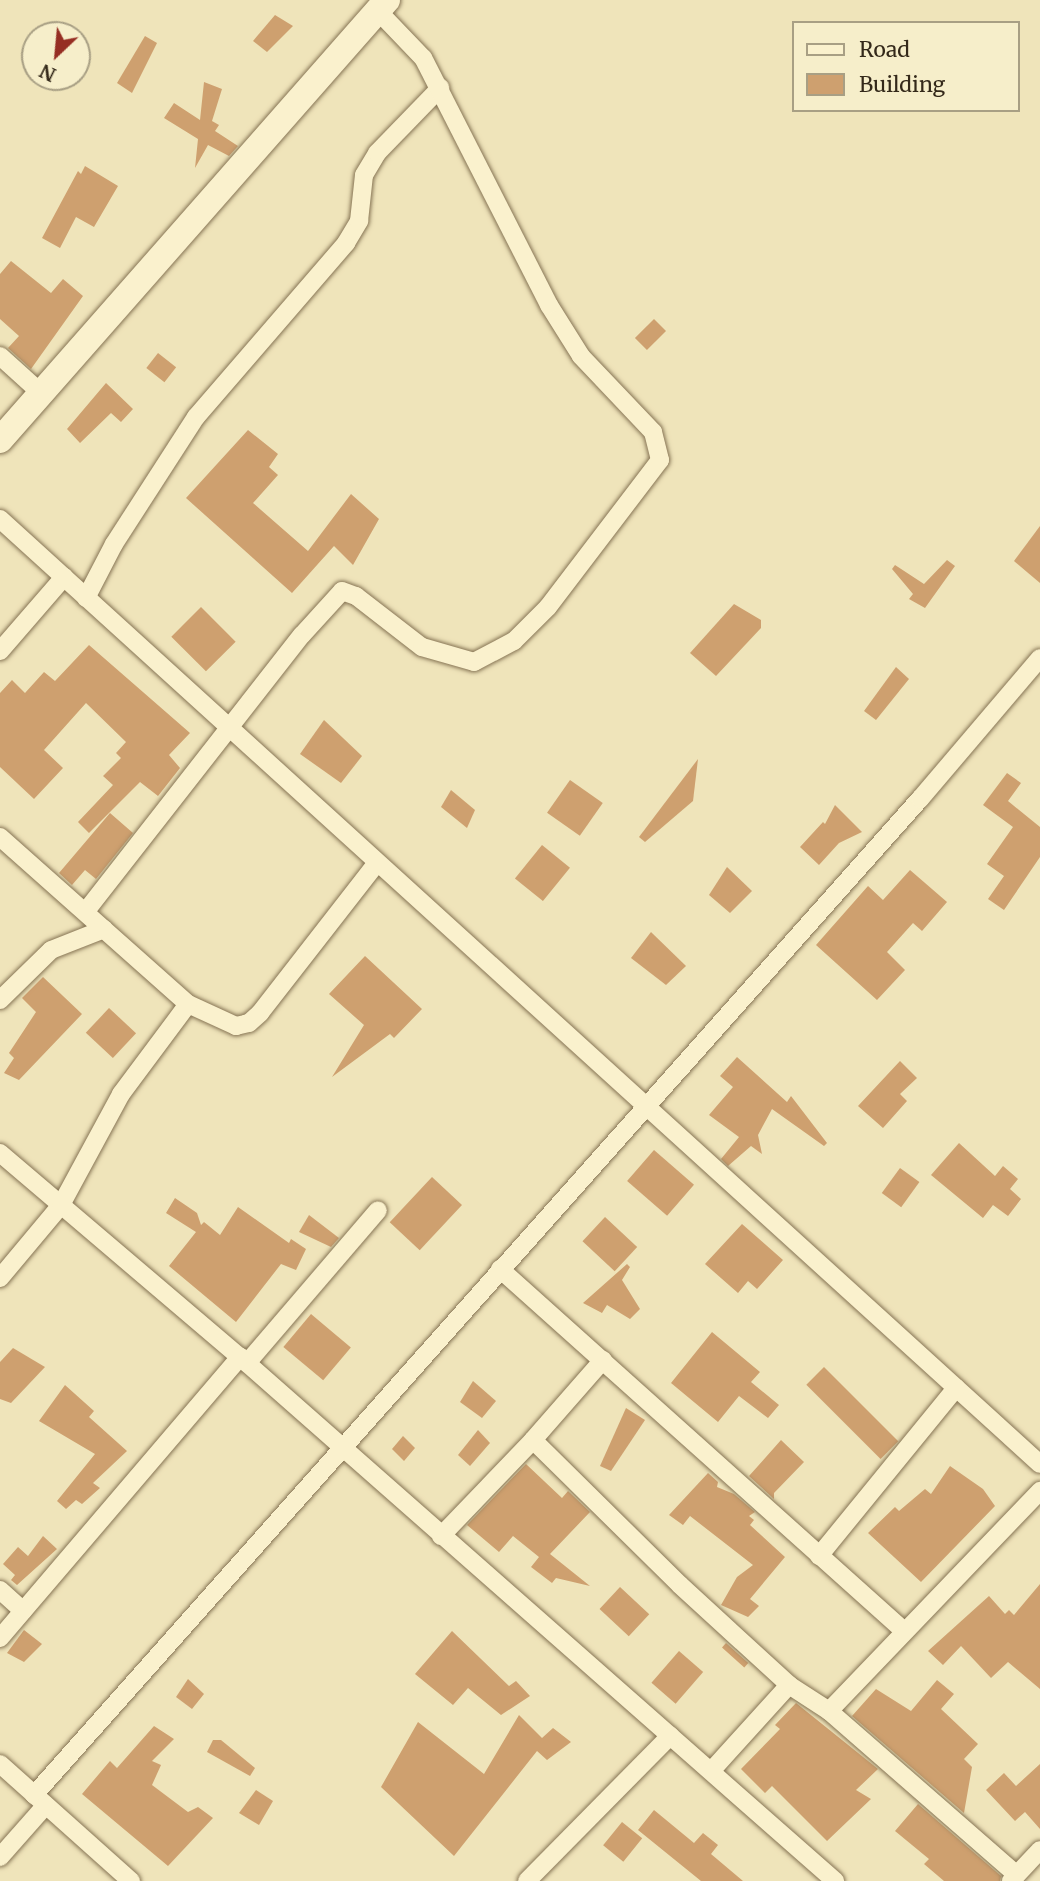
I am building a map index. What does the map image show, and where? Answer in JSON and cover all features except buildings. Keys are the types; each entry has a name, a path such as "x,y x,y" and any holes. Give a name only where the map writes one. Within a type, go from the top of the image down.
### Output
{"street":[{"path":"0,440 382,5 423,58 440,88 494,205 549,305 581,356 653,432 660,460 548,607 514,641 474,662 422,648 356,596 342,591 302,635 86,911"},
{"path":"86,598 114,544 196,417 346,243 359,221 364,175 377,153 440,88"},
{"path":"0,356 42,394"},
{"path":"0,519 376,864 648,1104 1040,1464"},
{"path":"0,651 64,577"},
{"path":"0,1857 40,1800 342,1448 1040,658"},
{"path":"0,837 188,1004 226,1024 249,1023 376,864"},
{"path":"0,1000 51,950 104,929"},
{"path":"0,1278 61,1205 121,1094 188,1004"},
{"path":"0,1153 244,1360 835,1881"},
{"path":"0,1638 378,1210"},
{"path":"500,1269 903,1630"},
{"path":"441,1536 533,1440 603,1360"},
{"path":"819,1556 956,1388"},
{"path":"533,1440 680,1585 789,1685 829,1711 1014,1878 1040,1850"},
{"path":"829,1711 903,1630 1040,1491"},
{"path":"0,1590 23,1611"},
{"path":"712,1770 789,1685"},
{"path":"527,1881 670,1736"},
{"path":"0,1764 131,1881"}]}
